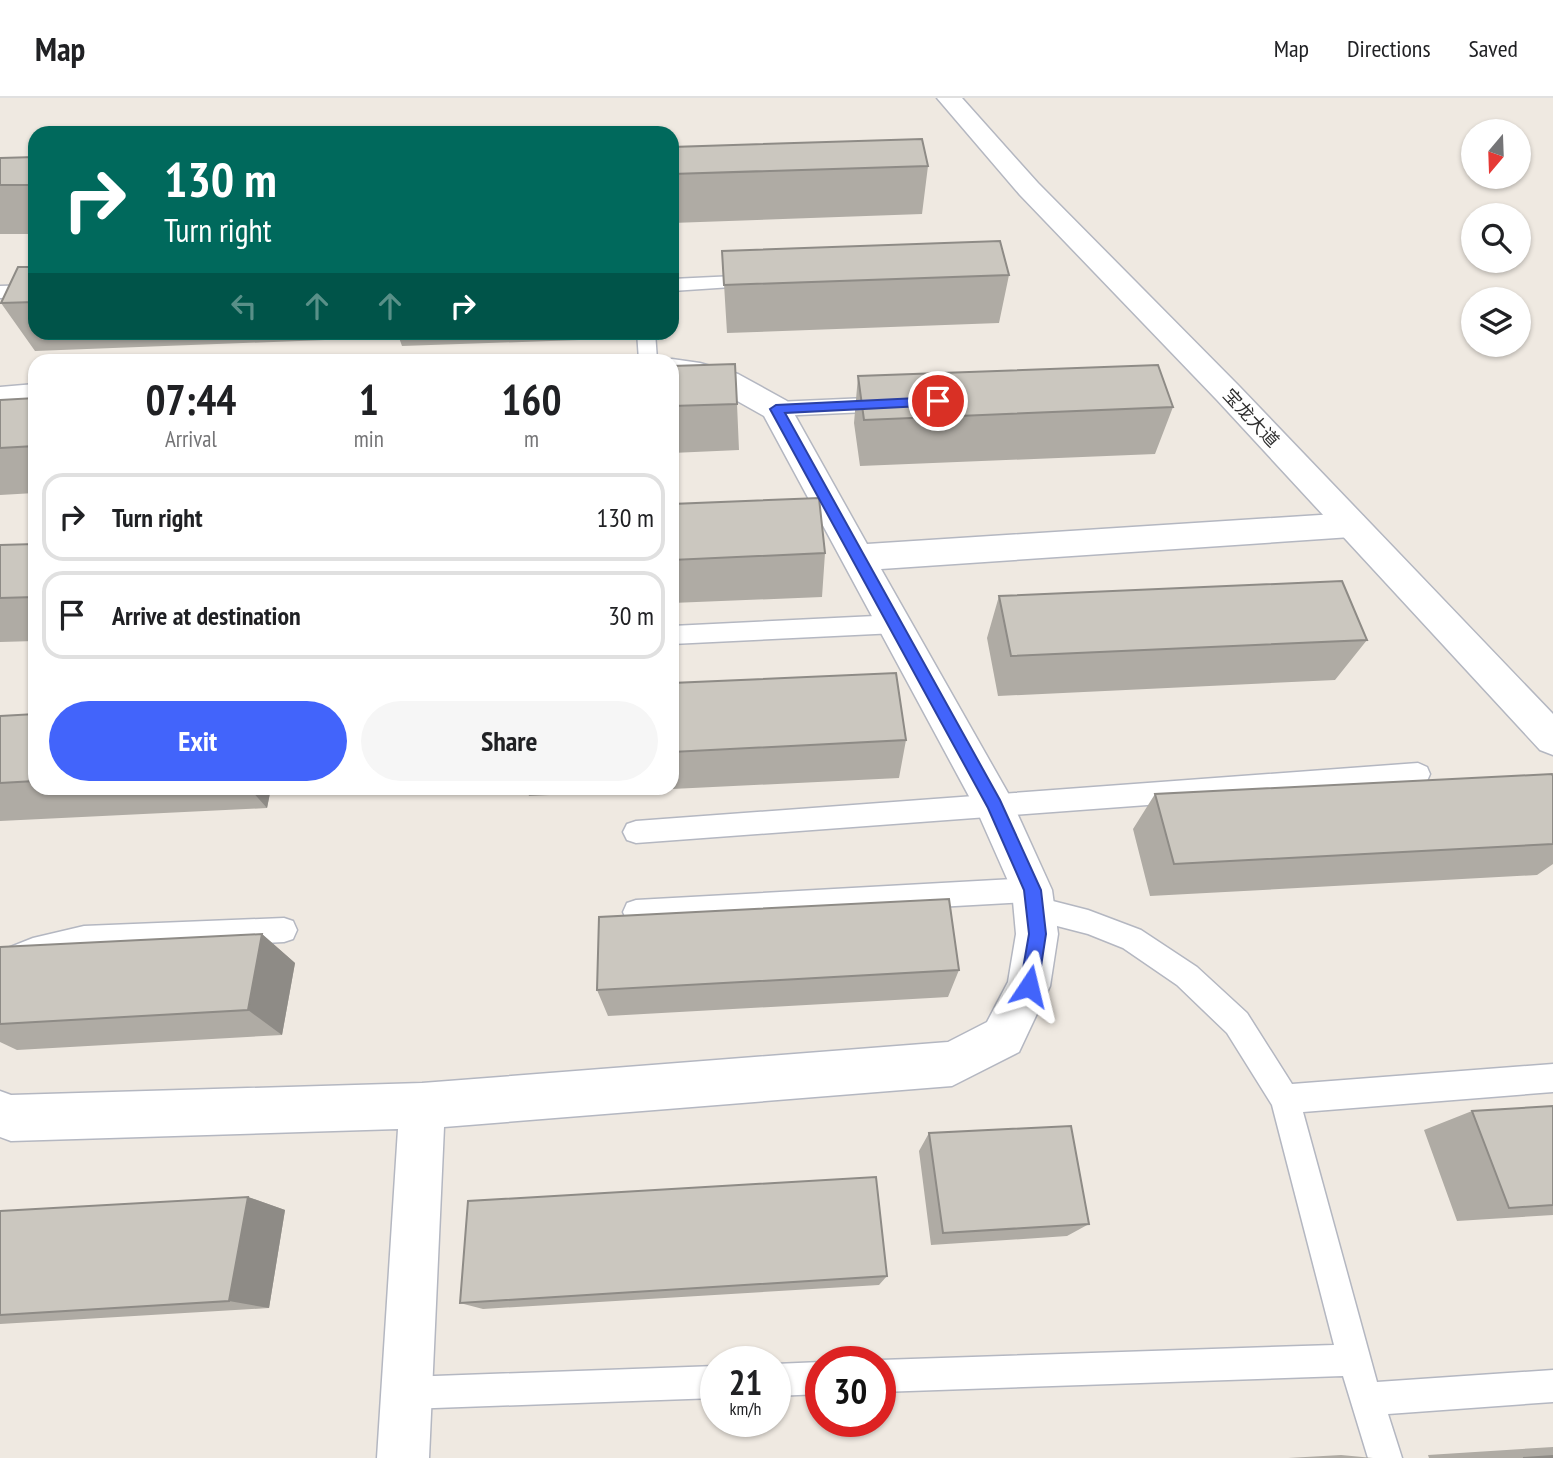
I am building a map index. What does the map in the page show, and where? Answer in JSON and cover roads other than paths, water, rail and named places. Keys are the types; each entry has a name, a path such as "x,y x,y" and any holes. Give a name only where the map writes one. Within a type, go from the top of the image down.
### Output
{"street":[{"name":"宝龙大道","path":"949,98 1028,189 1228,393 1553,739"},
{"path":"0,1114 10,1118 422,1106 952,1064 1003,1037 1029,986 1037,934 1033,900 994,805 860,557 827,522 776,409 757,394 719,378 679,370"},
{"path":"0,398 28,395"},
{"path":"860,557 1351,525"},
{"path":"403,1458 422,1106"}],"lane":[{"path":"679,285 779,281"},
{"path":"0,292 28,291"},
{"path":"776,409 911,403"},
{"path":"679,635 896,624"},
{"path":"636,832 1419,774"},
{"path":"636,912 1033,900 1132,939 1187,976 1237,1023 1285,1099 1354,1360 1385,1458"},
{"path":"0,964 33,951 84,939 284,930"},
{"path":"1285,1099 1553,1078"},
{"path":"896,1376 1354,1360"},
{"path":"407,1392 700,1383"},
{"path":"1367,1399 1553,1386"}]}
